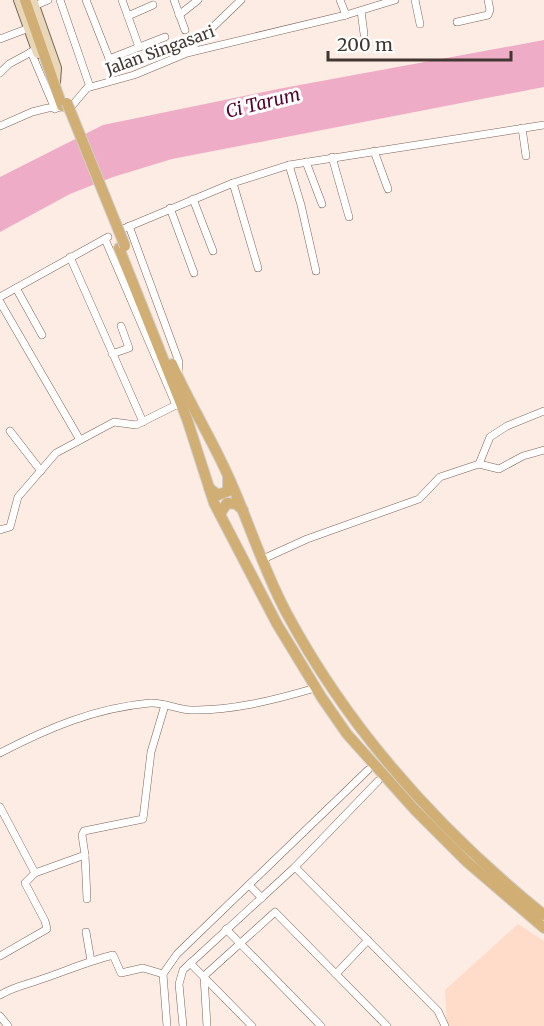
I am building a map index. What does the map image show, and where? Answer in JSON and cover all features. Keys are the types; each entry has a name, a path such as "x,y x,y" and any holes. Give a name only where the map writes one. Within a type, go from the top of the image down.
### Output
{"main road":[{"path":"19,0 37,51 55,82"},
{"path":"30,2 37,51"},
{"path":"30,2 56,68 55,82 59,105 178,377 228,475 262,559 293,624 327,682 356,723 463,843 544,915"},
{"path":"122,247 208,487 277,624 347,734 399,793 467,862 544,928"},
{"path":"208,487 218,495 225,494 228,490 228,475"},
{"path":"220,514 227,503 236,504 243,510"}],"street":[{"path":"30,2 48,0"},
{"path":"60,0 90,87"},
{"path":"86,0 114,71"},
{"path":"122,0 140,47"},
{"path":"174,0 185,30"},
{"path":"179,15 198,0"},
{"path":"187,53 241,0"},
{"path":"340,0 346,15"},
{"name":"Jalan Singasari","path":"0,126 59,105 75,105 90,87 134,75 187,53 346,15 395,0"},
{"path":"415,0 420,24"},
{"path":"457,22 488,15 490,10 488,0"},
{"path":"128,16 153,5"},
{"path":"361,11 364,34"},
{"path":"0,39 29,28"},
{"path":"109,58 165,37"},
{"path":"0,73 9,64 37,51 59,105"},
{"path":"178,377 179,362 126,228 233,183 289,165 544,125"},
{"path":"522,128 526,156"},
{"path":"374,151 388,189"},
{"path":"332,157 349,218"},
{"path":"306,162 322,204"},
{"path":"289,165 316,271"},
{"path":"233,183 258,268"},
{"path":"193,199 213,251"},
{"path":"170,208 194,273"},
{"path":"0,297 106,238 178,404 133,425 117,422 56,453 18,497 10,527 0,530"},
{"path":"70,257 143,422"},
{"path":"16,288 42,335"},
{"path":"0,302 80,440"},
{"path":"112,354 129,348 121,326"},
{"path":"478,464 490,437 507,426 544,411"},
{"path":"9,431 41,471"},
{"path":"262,559 318,535 419,499 437,479 478,464 499,469 522,456 544,450"},
{"path":"0,753 78,717 149,703 202,710 280,698 312,689"},
{"path":"87,899 82,835 84,831 143,819 151,752 165,705"},
{"path":"167,1026 163,974 177,954 368,770"},
{"path":"183,1026 180,976 190,963 295,867 378,781"},
{"path":"0,807 35,873"},
{"path":"0,956 47,929 25,882 35,873 85,855"},
{"path":"295,867 438,1011 445,1026"},
{"path":"249,885 261,898"},
{"path":"204,976 275,912 387,1026"},
{"path":"226,929 321,1026"},
{"path":"86,932 91,961"},
{"path":"336,974 368,940"},
{"path":"0,995 13,987 113,955 121,973 143,968 163,974"},
{"path":"190,963 252,1026"},
{"path":"204,976 207,1026"},
{"path":"0,1016 8,1026"}],"shaded area":[{"path":"518,924 544,941 544,1026 447,1026 445,990"}],"water":[{"name":"Ci Tarum","path":"544,40 544,87 172,159 113,177 70,194 0,232 0,177 103,125 278,89"}]}
